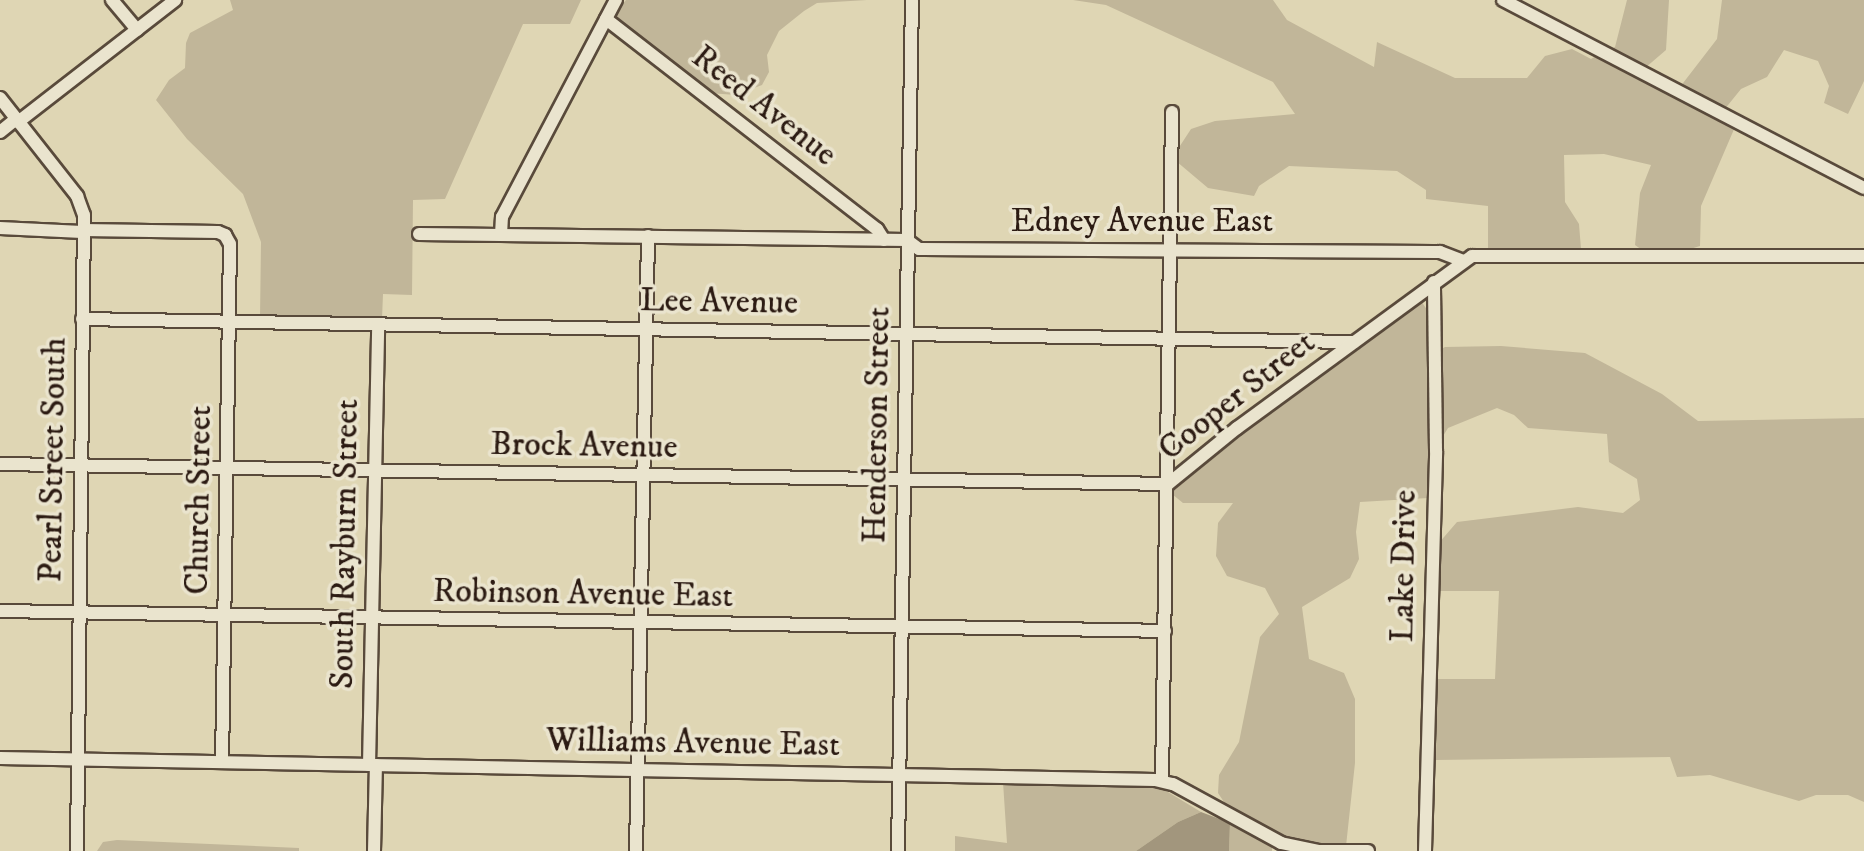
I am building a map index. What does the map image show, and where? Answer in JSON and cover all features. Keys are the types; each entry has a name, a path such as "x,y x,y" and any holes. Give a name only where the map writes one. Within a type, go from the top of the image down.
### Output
{"street":[{"path":"112,0 137,30"},
{"path":"0,132 175,0"},
{"path":"501,235 502,217 616,0"},
{"name":"Henderson Street","path":"898,851 912,0"},
{"path":"1503,0 1864,188"},
{"name":"Reed Avenue","path":"606,19 877,229 884,240"},
{"name":"Pearl Street South","path":"0,98 77,196 84,215 77,851"},
{"path":"1168,484 1172,112"},
{"path":"0,228 82,231"},
{"name":"Church Street","path":"82,231 218,232 228,239 230,322 222,762"},
{"name":"Edney Avenue East","path":"419,234 907,240 919,249 1440,252 1463,261 1484,254 1864,256"},
{"path":"636,851 648,236"},
{"name":"Cooper Street","path":"1162,781 1168,484 1463,261"},
{"name":"Lake Drive","path":"1425,851 1436,451 1434,282"},
{"name":"Lee Avenue","path":"82,319 1354,342"},
{"name":"South Rayburn Street","path":"374,851 371,618 378,324"},
{"name":"Brock Avenue","path":"0,464 1168,484"},
{"name":"Robinson Avenue East","path":"0,611 1165,631"},
{"name":"Williams Avenue East","path":"0,758 1162,781 1277,846 1368,851"}],"shaded area":[{"path":"230,0 581,0 570,24 523,24 445,199 413,200 412,295 383,294 382,319 260,317 261,242 243,194 187,139 156,100 169,80 185,68 186,43 190,33 233,10"},
{"path":"626,0 867,0 817,3 804,11 779,31 767,55 769,72 762,85 736,95 709,93 612,17"},
{"path":"1073,0 1273,0 1287,20 1374,67 1377,42 1455,78 1527,78 1545,56 1572,49 1591,59 1598,55 1735,127 1701,206 1700,246 1687,250 1642,250 1635,245 1640,193 1651,165 1604,154 1564,155 1565,202 1579,224 1581,249 1488,249 1488,206 1426,199 1426,190 1397,171 1289,166 1259,186 1254,196 1208,188 1176,161 1176,152 1191,129 1215,121 1295,114 1273,82 1106,5"},
{"path":"1627,0 1669,0 1666,50 1645,68 1609,50 1615,47"},
{"path":"1722,0 1864,0 1864,81 1848,114 1824,103 1829,86 1818,61 1784,50 1767,77 1741,89 1724,110 1680,87 1717,39"},
{"path":"1421,301 1430,314 1431,451 1428,498 1360,502 1356,532 1359,559 1350,578 1302,607 1309,659 1344,673 1355,699 1355,763 1346,846 1318,845 1281,838 1230,811 1218,793 1219,775 1239,742 1260,637 1279,614 1265,588 1227,576 1216,556 1218,523 1233,503 1183,503 1172,494 1172,486 1239,432"},
{"path":"1501,346 1585,353 1662,394 1698,421 1864,418 1864,802 1848,795 1816,795 1799,801 1710,775 1677,777 1670,757 1436,760 1437,679 1495,679 1499,591 1438,591 1438,544 1457,522 1578,507 1623,513 1640,500 1637,479 1609,462 1607,434 1528,428 1514,415 1497,408 1448,428 1440,441 1438,351 1445,347"},
{"path":"1003,782 1158,786 1201,812 1178,822 1136,851 955,851 955,836 1007,843"},
{"path":"1201,812 1230,823 1229,851 1136,851 1178,822"},
{"path":"1230,822 1272,845 1272,851 1229,851"},
{"path":"117,840 299,848 299,851 97,851 103,842"}]}
